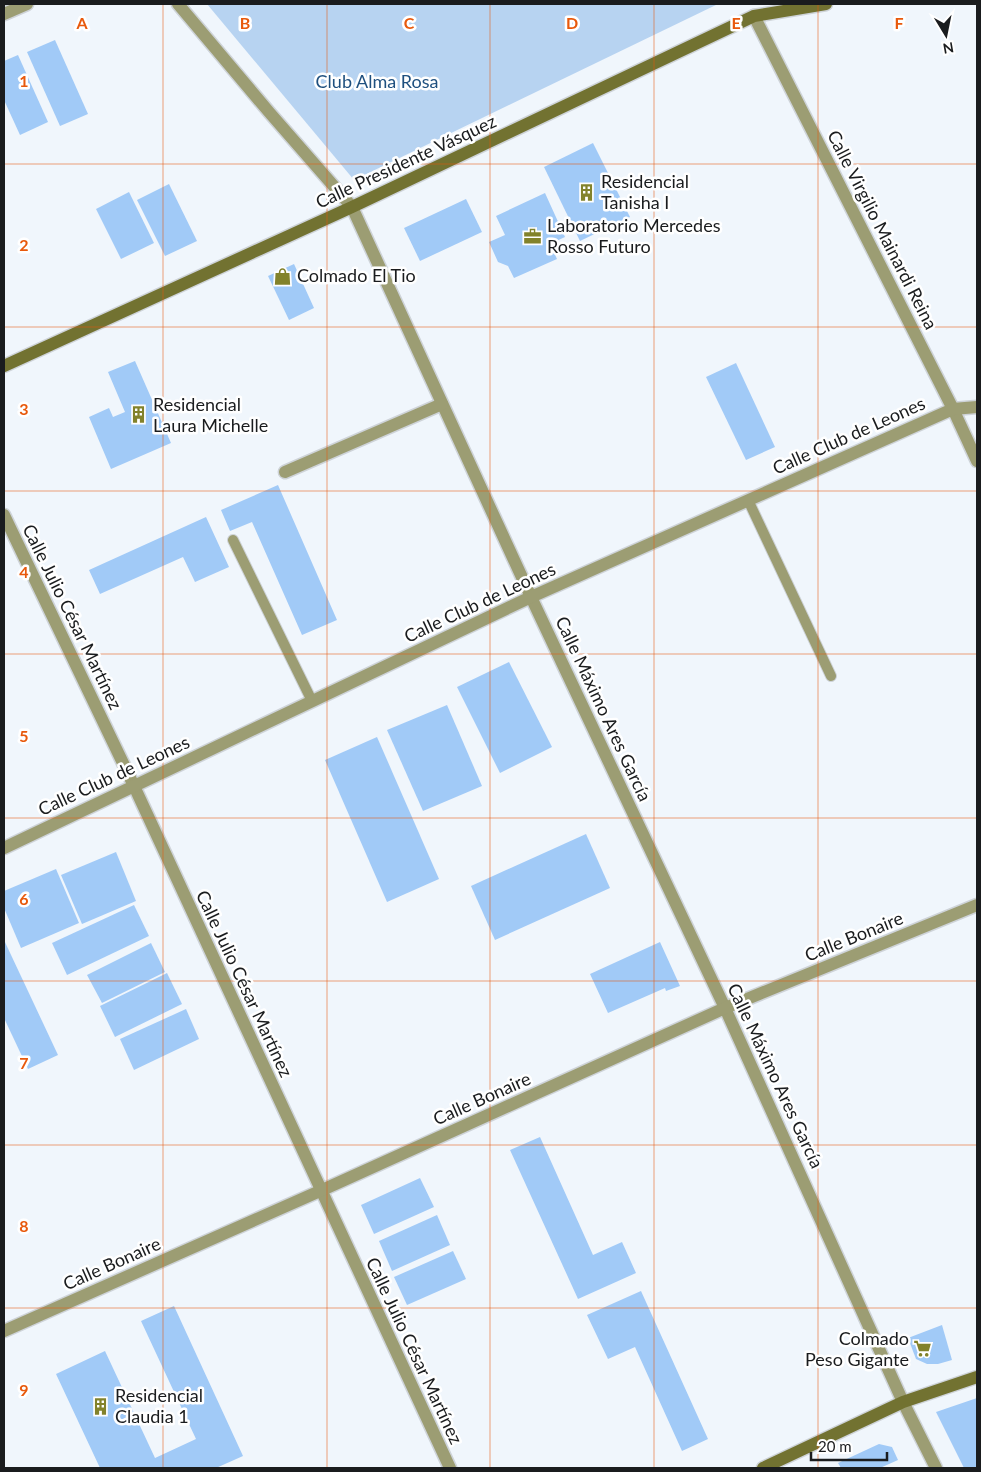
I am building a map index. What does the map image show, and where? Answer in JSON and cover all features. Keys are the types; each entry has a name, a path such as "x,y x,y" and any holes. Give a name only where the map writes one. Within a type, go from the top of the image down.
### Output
{"street":[{"path":"4,14 26,4"},
{"name":"Calle Máximo Ares García","path":"178,4 352,207 531,598 725,1008 904,1402 936,1468"},
{"name":"Calle Presidente Vásquez","path":"4,366 352,207 754,16 826,4"},
{"name":"Calle Virgilio Mainardi Reina","path":"754,16 953,409 977,461"},
{"path":"285,472 442,404"},
{"name":"Calle Club de Leones","path":"4,848 531,598 953,409 977,407"},
{"name":"Calle Julio César Martínez","path":"4,515 134,786 320,1191 450,1468"},
{"name":"Calle Bonaire","path":"4,1332 725,1008 977,905"},
{"path":"763,1468 904,1402 977,1378"}],"lane":[{"path":"748,500 831,676"},
{"path":"233,540 312,701"}],"green space":[{"name":"Club Alma Rosa","path":"207,4 718,4 354,180"}],"building":[{"path":"55,40 88,114 60,126 27,52"},
{"path":"18,55 48,122 20,135 4,100 4,61"},
{"name":"Residencial Tanisha I","path":"593,143 630,217 580,241 544,167"},
{"path":"169,184 197,241 165,256 137,200"},
{"path":"129,192 154,243 121,259 96,209"},
{"name":"Laboratorio Mercedes Rosso Futuro","path":"545,193 565,237 550,244 557,259 514,278 508,266 498,262 489,242 505,235 496,216"},
{"path":"466,199 482,232 420,261 404,228"},
{"path":"294,264 314,308 289,320 268,276"},
{"name":"Residencial Laura Michelle","path":"135,361 171,443 111,469 89,417 109,408 113,417 125,412 108,372"},
{"path":"736,363 775,447 746,460 706,377"},
{"path":"278,485 337,620 302,635 252,522 230,531 221,510"},
{"path":"206,517 229,567 195,582 183,557 100,594 89,570"},
{"path":"509,662 552,747 500,773 457,687"},
{"path":"447,705 482,786 423,811 387,730"},
{"path":"377,737 439,879 387,902 325,760"},
{"path":"586,834 610,888 495,940 471,886"},
{"path":"116,852 136,901 82,924 61,875"},
{"path":"56,869 79,923 21,948 4,908 4,891"},
{"path":"134,905 149,936 67,975 52,943"},
{"path":"4,940 58,1055 28,1069 4,1018"},
{"path":"660,942 680,986 666,991 665,988 608,1013 590,974"},
{"path":"151,943 165,972 102,1003 87,975"},
{"path":"167,973 182,1004 115,1037 100,1006"},
{"path":"186,1009 199,1039 134,1070 120,1039"},
{"path":"540,1137 593,1255 622,1242 636,1273 578,1299 510,1150"},
{"path":"420,1178 434,1207 374,1234 361,1205"},
{"path":"437,1215 450,1245 392,1271 379,1241"},
{"path":"453,1251 466,1279 407,1305 394,1277"},
{"path":"641,1291 708,1439 682,1451 635,1347 608,1359 587,1315"},
{"name":"Residencial Claudia 1","path":"174,1306 243,1456 216,1468 100,1468 56,1374 105,1351 155,1458 196,1439 141,1321"},
{"path":"942,1325 952,1360 938,1364 927,1364 916,1359 908,1338"},
{"path":"977,1398 977,1468 964,1468 936,1412"},
{"path":"879,1444 892,1447 898,1460 880,1468 841,1468 838,1463"}],"place":[{"name":"Residencial Tanisha I","path":"587,192"},
{"name":"Laboratorio Mercedes Rosso Futuro","path":"533,236"},
{"name":"Colmado El Tio","path":"283,276"},
{"name":"Residencial Laura Michelle","path":"139,415"},
{"name":"Colmado Peso Gigante","path":"923,1349"},
{"name":"Residencial Claudia 1","path":"101,1406"}]}
